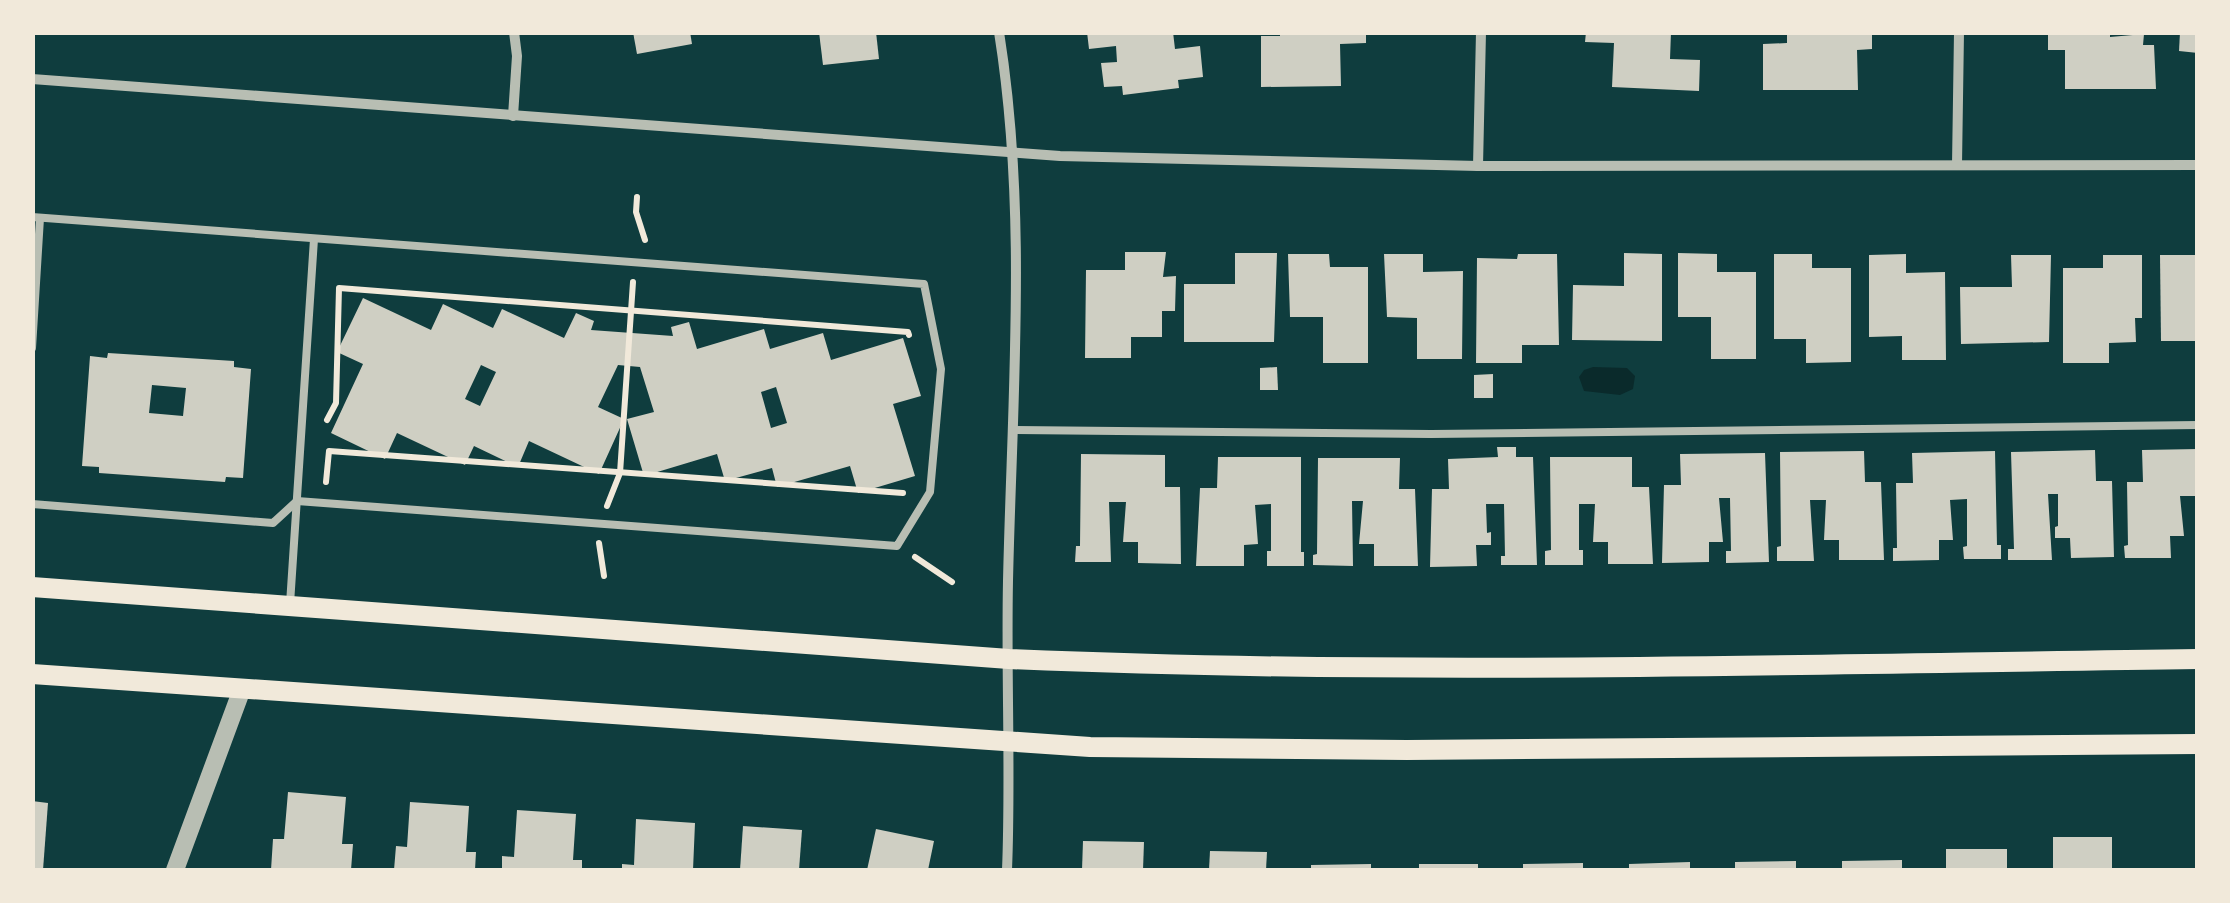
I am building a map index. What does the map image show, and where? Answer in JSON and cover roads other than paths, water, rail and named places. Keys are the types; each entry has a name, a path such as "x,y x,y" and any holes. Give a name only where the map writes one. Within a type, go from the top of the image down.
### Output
{"main road":[{"path":"32,587 1009,659 1434,669 2198,659"},
{"path":"32,674 1009,744 1407,750 2198,744"}],"street":[{"path":"514,32 514,116"},
{"path":"999,32 1014,154 1007,870"},
{"path":"1478,166 1481,32"},
{"path":"1957,165 1959,32"},
{"path":"32,79 1014,154 1478,166 2198,164"},
{"path":"175,870 242,689"}],"lane":[{"path":"32,348 36,217 924,284 941,369 930,492 897,546 298,501 273,523 32,504"},
{"path":"290,606 314,239"},
{"path":"1014,430 1430,434 2198,424"}],"water":[{"path":"1593,367 1627,368 1635,376 1633,389 1620,395 1584,391 1579,377"}]}
